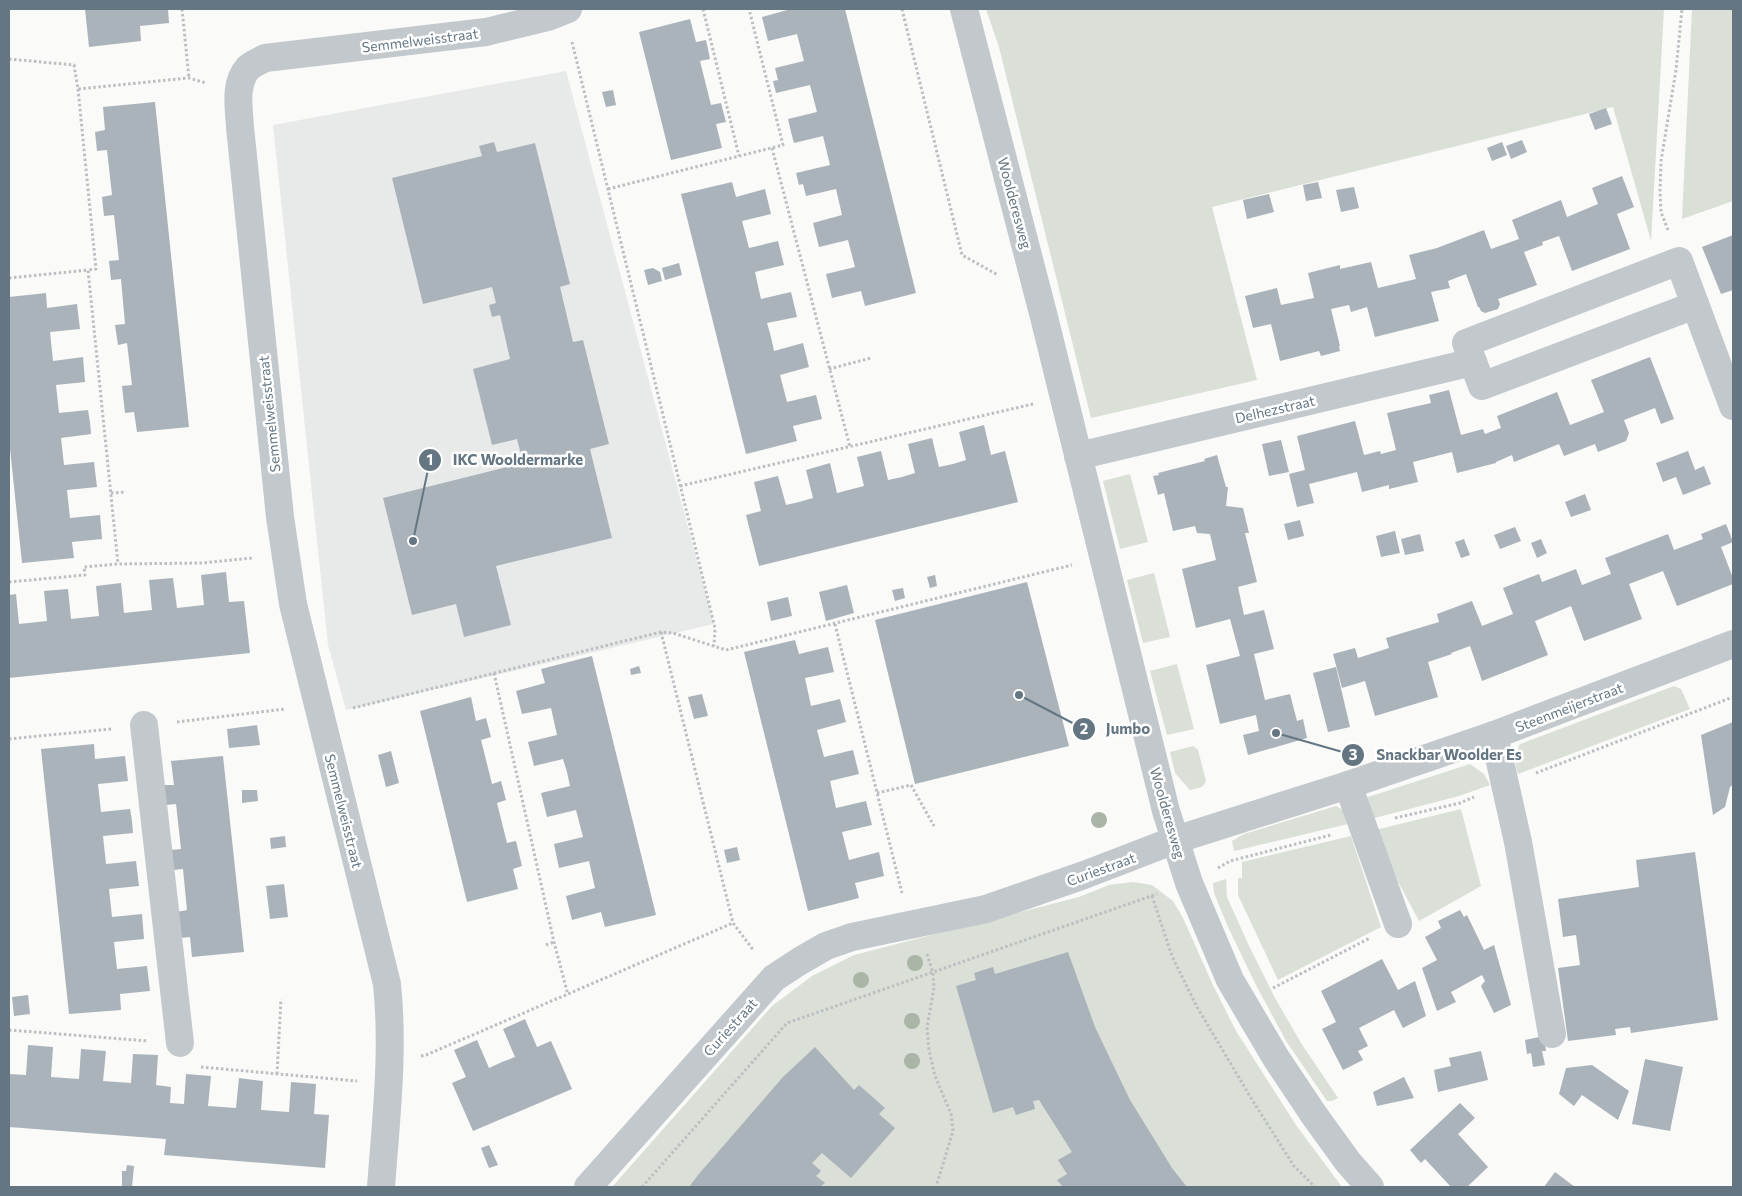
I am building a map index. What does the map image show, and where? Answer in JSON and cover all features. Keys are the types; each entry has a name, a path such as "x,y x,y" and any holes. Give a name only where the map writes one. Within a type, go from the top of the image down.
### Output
{"street":[{"name":"Woolderesweg","path":"964,9 1044,316 1166,811 1189,883 1230,980 1276,1058 1348,1162 1370,1187"},
{"name":"Semmelweisstraat","path":"381,1187 390,1057 390,1013 387,984 293,604 285,554 240,127 238,92 249,67 265,58 486,32 557,11"},
{"path":"1695,305 1482,386 1466,344 1679,261 1733,406"},
{"name":"Delhezstraat","path":"1078,456 1473,362"},
{"name":"Steenmeijerstraat","path":"1175,840 1348,786 1494,735 1733,644"},
{"path":"144,726 180,1043"},
{"path":"1494,735 1518,842 1552,1034"},
{"path":"1348,786 1398,924"},
{"name":"Curiestraat","path":"588,1187 774,978 800,960 826,946 852,937 986,908 1084,876 1175,840"}],"path":[{"path":"182,9 189,78"},
{"path":"703,9 739,156"},
{"path":"608,189 784,145 749,9"},
{"path":"902,9 962,255 1000,276"},
{"path":"1679,261 1661,212 1660,192 1661,161 1676,70 1682,9"},
{"path":"557,11 608,189 715,628 714,646"},
{"path":"9,59 74,65 96,269 9,278"},
{"path":"78,89 189,78 238,92"},
{"path":"772,148 850,447"},
{"path":"88,270 118,564"},
{"path":"829,368 871,358"},
{"path":"680,486 1063,397"},
{"path":"111,493 126,492"},
{"path":"9,582 85,575 84,567 118,564 201,563 285,554"},
{"path":"320,716 661,632 674,633 726,650 1103,557"},
{"path":"835,624 910,925"},
{"path":"661,632 733,923 774,978"},
{"path":"494,673 554,942 568,995"},
{"path":"642,1187 787,1023 1189,883 1230,861 1460,803 1733,697"},
{"path":"877,793 911,786 934,826"},
{"path":"1152,896 1172,956 1197,1007 1294,1166 1315,1187"},
{"path":"390,1057 426,1055 733,923"},
{"path":"1244,1003 1398,924"},
{"path":"546,945 554,942"},
{"path":"933,973 934,988 927,1027 929,1050 935,1076 951,1114 953,1131 936,1187"},
{"path":"277,1074 281,999"},
{"path":"9,1030 180,1043 183,1066 388,1084"}],"shaded area":[{"path":"986,9 1664,9 1651,241 1613,107 1212,207 1257,380 1091,418 999,47"},
{"path":"1692,9 1733,9 1733,201 1682,219"},
{"path":"566,71 714,624 346,710 328,645 273,125"},
{"path":"1130,474 1148,542 1120,549 1103,481"},
{"path":"1154,573 1170,637 1143,643 1127,580"},
{"path":"1177,664 1194,729 1167,735 1150,671"},
{"path":"1674,686 1681,689 1690,709 1518,774 1516,759 1520,744"},
{"path":"1193,746 1198,750 1206,781 1202,787 1190,790 1175,773 1170,752"},
{"path":"1470,764 1484,774 1490,785 1459,796 1367,820 1365,798"},
{"path":"1336,806 1343,810 1348,824 1234,851 1232,841 1244,834"},
{"path":"1461,809 1481,886 1419,921 1371,831"},
{"path":"1351,836 1381,927 1278,980 1238,895 1238,878 1242,878 1242,862"},
{"path":"1226,879 1227,897 1249,946 1275,998 1301,1043 1338,1098 1332,1101 1327,1101 1286,1041 1228,927 1214,893 1213,883"},
{"path":"1133,882 1152,885 1173,901 1183,918 1236,1031 1296,1125 1342,1187 612,1187 772,1006 812,976 854,955 1079,897 1109,885"}],"building":[{"path":"85,9 168,9 169,23 140,26 141,41 89,47"},
{"path":"791,9 845,9 916,293 865,306 861,291 832,298 826,274 855,267 848,240 819,247 813,223 842,215 836,189 806,196 803,184 799,185 796,173 830,165 823,136 794,143 788,119 817,112 810,85 776,93 773,81 778,80 775,68 804,61 797,34 768,41 762,17"},
{"path":"690,19 696,42 706,40 710,59 700,61 711,105 721,103 726,122 716,124 722,148 671,160 639,32"},
{"path":"613,90 616,105 606,107 602,92"},
{"path":"155,102 189,427 137,432 134,412 125,413 122,386 132,385 127,343 118,345 115,325 125,324 121,279 111,280 109,261 119,260 114,215 104,216 102,197 112,195 107,150 97,151 95,132 105,130 103,107"},
{"path":"1606,108 1612,124 1595,130 1589,114"},
{"path":"1522,140 1527,152 1511,159 1506,146"},
{"path":"494,142 497,152 535,143 570,284 560,287 573,342 583,340 609,444 590,449 612,538 496,566 511,625 464,637 456,604 412,615 383,498 523,463 517,439 492,445 473,369 510,359 500,315 492,317 489,305 496,303 492,287 423,304 392,178 482,156 479,146"},
{"path":"1502,142 1507,155 1492,161 1487,148"},
{"path":"1622,176 1634,207 1617,214 1630,249 1572,271 1559,236 1542,242 1543,245 1524,252 1537,285 1498,299 1500,304 1498,309 1485,313 1481,311 1466,274 1448,281 1450,288 1431,292 1439,321 1375,337 1367,307 1351,312 1349,305 1331,309 1340,351 1321,356 1319,351 1280,361 1271,324 1253,328 1245,296 1277,288 1281,305 1314,298 1308,273 1340,265 1340,269 1371,262 1378,288 1416,279 1409,255 1437,248 1484,230 1491,249 1519,239 1512,220 1561,200 1567,217 1598,204 1592,188"},
{"path":"732,182 736,197 765,189 771,214 742,221 749,248 778,241 784,265 755,272 761,299 791,292 797,317 767,323 774,351 803,343 809,367 780,375 787,402 816,395 822,419 793,426 797,441 746,454 681,194"},
{"path":"1318,182 1322,198 1306,201 1303,185"},
{"path":"1354,187 1359,208 1341,212 1336,190"},
{"path":"1269,194 1274,212 1247,219 1243,200"},
{"path":"1733,235 1733,290 1721,294 1702,247"},
{"path":"679,263 682,275 665,280 662,268"},
{"path":"653,268 660,272 662,281 648,285 644,270"},
{"path":"46,293 47,308 77,304 80,329 50,332 53,361 83,357 85,382 56,385 59,413 88,410 91,434 61,438 64,465 94,462 97,487 67,490 70,518 100,515 102,539 72,542 74,558 22,563 9,439 9,297"},
{"path":"1650,357 1674,419 1661,424 1655,408 1624,420 1629,433 1626,441 1598,452 1595,444 1564,456 1559,444 1514,462 1512,455 1496,463 1457,473 1452,452 1413,462 1418,482 1389,489 1389,485 1362,492 1357,472 1309,484 1314,503 1297,507 1289,474 1305,470 1297,436 1355,421 1364,455 1380,451 1381,454 1396,450 1387,413 1431,403 1429,395 1449,390 1461,435 1483,429 1485,434 1501,428 1497,416 1557,392 1570,425 1604,412 1591,380"},
{"path":"984,425 991,455 1005,451 1018,502 759,566 746,515 761,511 754,482 778,476 786,505 799,502 813,498 806,470 830,463 837,493 864,486 857,457 881,451 888,480 902,477 915,473 908,444 932,438 939,467 953,464 966,460 959,432"},
{"path":"1281,440 1289,472 1269,476 1262,444"},
{"path":"1688,451 1695,470 1704,466 1711,484 1683,495 1676,477 1663,482 1656,463"},
{"path":"1217,455 1226,487 1228,487 1226,506 1243,508 1249,533 1245,533 1257,582 1238,587 1244,615 1264,610 1274,649 1254,654 1265,700 1290,694 1297,721 1303,719 1307,738 1248,755 1243,735 1259,731 1256,715 1220,724 1206,665 1240,656 1230,619 1196,628 1182,569 1216,560 1210,534 1197,533 1195,526 1173,531 1164,493 1158,495 1153,476 1205,461 1204,459"},
{"path":"1585,494 1591,510 1571,517 1565,502"},
{"path":"1300,520 1304,536 1288,540 1284,524"},
{"path":"1726,524 1733,542 1721,547 1733,578 1733,584 1677,606 1663,571 1629,584 1642,619 1584,641 1571,606 1535,621 1548,655 1482,681 1470,646 1428,662 1438,697 1375,716 1365,681 1342,688 1333,654 1355,648 1358,658 1389,648 1386,638 1439,622 1437,614 1472,601 1482,626 1513,614 1503,588 1539,574 1542,582 1576,569 1582,585 1611,574 1605,558 1668,534 1674,550 1703,539 1701,534"},
{"path":"1515,527 1521,541 1500,549 1494,535"},
{"path":"1395,531 1400,553 1381,557 1376,536"},
{"path":"1420,534 1424,551 1405,555 1401,539"},
{"path":"1464,539 1470,555 1461,558 1455,542"},
{"path":"1541,539 1547,553 1537,558 1531,543"},
{"path":"226,572 229,602 244,601 250,653 9,678 9,595 16,594 19,624 47,621 44,591 68,589 71,619 99,616 96,586 121,583 124,613 152,610 149,580 173,578 177,608 204,605 201,575"},
{"path":"935,575 937,586 930,588 927,577"},
{"path":"1027,582 1069,746 915,784 875,620"},
{"path":"847,585 854,613 826,621 819,592"},
{"path":"903,588 905,598 895,601 892,590"},
{"path":"788,597 792,616 771,621 767,602"},
{"path":"795,640 799,654 828,647 834,672 805,678 811,706 840,699 846,722 817,730 824,757 853,750 859,774 830,781 836,808 866,801 872,825 842,832 849,860 879,852 884,876 855,883 859,898 808,911 744,652"},
{"path":"592,656 656,915 605,927 601,912 572,920 566,896 595,888 589,861 559,868 554,844 583,837 576,810 547,817 541,793 570,786 563,759 534,766 528,742 557,735 551,708 522,714 516,691 545,683 541,669"},
{"path":"639,666 641,673 631,675 630,669"},
{"path":"1336,667 1350,727 1328,732 1313,673"},
{"path":"702,694 708,716 694,719 688,697"},
{"path":"471,697 476,721 486,718 491,737 481,740 492,784 501,781 506,800 497,803 507,843 516,841 522,866 513,869 518,889 467,902 420,711"},
{"path":"1733,722 1733,785 1730,787 1725,807 1713,815 1701,735"},
{"path":"257,725 260,745 229,748 227,729"},
{"path":"94,744 95,759 125,756 128,781 98,784 101,812 130,809 133,833 103,836 106,864 136,861 139,886 109,889 112,917 142,914 144,939 114,942 117,969 147,966 150,991 120,994 121,1010 69,1014 41,749"},
{"path":"391,751 399,783 386,787 378,755"},
{"path":"223,756 244,952 192,957 190,937 180,938 177,912 187,910 183,869 173,870 171,850 181,849 176,804 166,805 164,785 174,785 171,761"},
{"path":"242,790 257,790 258,801 242,803"},
{"path":"285,836 286,847 271,849 270,838"},
{"path":"737,847 740,860 727,863 724,850"},
{"path":"1695,852 1718,1020 1631,1033 1630,1027 1615,1029 1616,1035 1568,1041 1558,968 1580,965 1576,935 1563,937 1558,899 1639,887 1636,860"},
{"path":"284,884 288,917 270,919 266,886"},
{"path":"1460,910 1464,917 1467,915 1484,950 1494,945 1511,1005 1494,1013 1481,986 1485,981 1482,975 1451,992 1456,1002 1437,1011 1422,968 1437,960 1425,937 1441,928 1438,921"},
{"path":"1068,952 1095,1027 1130,1100 1172,1168 1187,1187 1063,1187 1057,1180 1067,1174 1058,1160 1072,1152 1039,1100 1033,1101 1035,1109 1016,1115 1013,1107 993,1113 956,986 976,980 974,973 993,967 995,974"},
{"path":"1382,959 1398,990 1415,981 1426,1016 1403,1028 1394,1010 1359,1028 1368,1046 1358,1051 1363,1060 1343,1070 1322,1029 1336,1022 1321,991"},
{"path":"28,995 30,1014 14,1016 12,997"},
{"path":"525,1019 537,1047 551,1041 572,1089 473,1131 452,1083 466,1077 454,1050 477,1040 489,1068 515,1057 503,1029"},
{"path":"1544,1036 1546,1051 1542,1051 1545,1065 1533,1067 1531,1053 1527,1054 1525,1040"},
{"path":"28,1045 53,1047 51,1077 79,1079 81,1049 106,1051 103,1081 131,1083 133,1054 158,1055 156,1085 171,1087 170,1103 184,1104 186,1074 211,1076 208,1106 236,1108 239,1078 263,1081 261,1110 289,1112 291,1082 316,1084 314,1114 329,1115 325,1168 164,1155 166,1139 9,1127 9,1074 26,1075"},
{"path":"815,1047 854,1090 859,1085 885,1108 879,1114 895,1128 851,1178 822,1153 812,1163 821,1171 816,1176 825,1183 820,1187 689,1187 783,1077"},
{"path":"1481,1051 1488,1080 1438,1092 1434,1070 1451,1066 1449,1058"},
{"path":"1645,1059 1683,1067 1670,1131 1632,1124"},
{"path":"1592,1065 1629,1091 1618,1120 1582,1095 1574,1106 1559,1094 1566,1068"},
{"path":"1404,1077 1414,1098 1377,1106 1373,1092"},
{"path":"1460,1103 1475,1118 1458,1134 1488,1167 1467,1187 1451,1187 1425,1159 1421,1163 1410,1150"},
{"path":"489,1145 498,1165 489,1168 481,1148"},
{"path":"127,1165 134,1166 132,1187 122,1187 122,1171 126,1171"},
{"path":"1555,1172 1575,1187 1544,1187"}],"place":[{"name":"IKC Wooldermarke","path":"413,541"},
{"name":"Jumbo","path":"1019,695"},
{"name":"Snackbar Woolder Es","path":"1276,733"}]}
